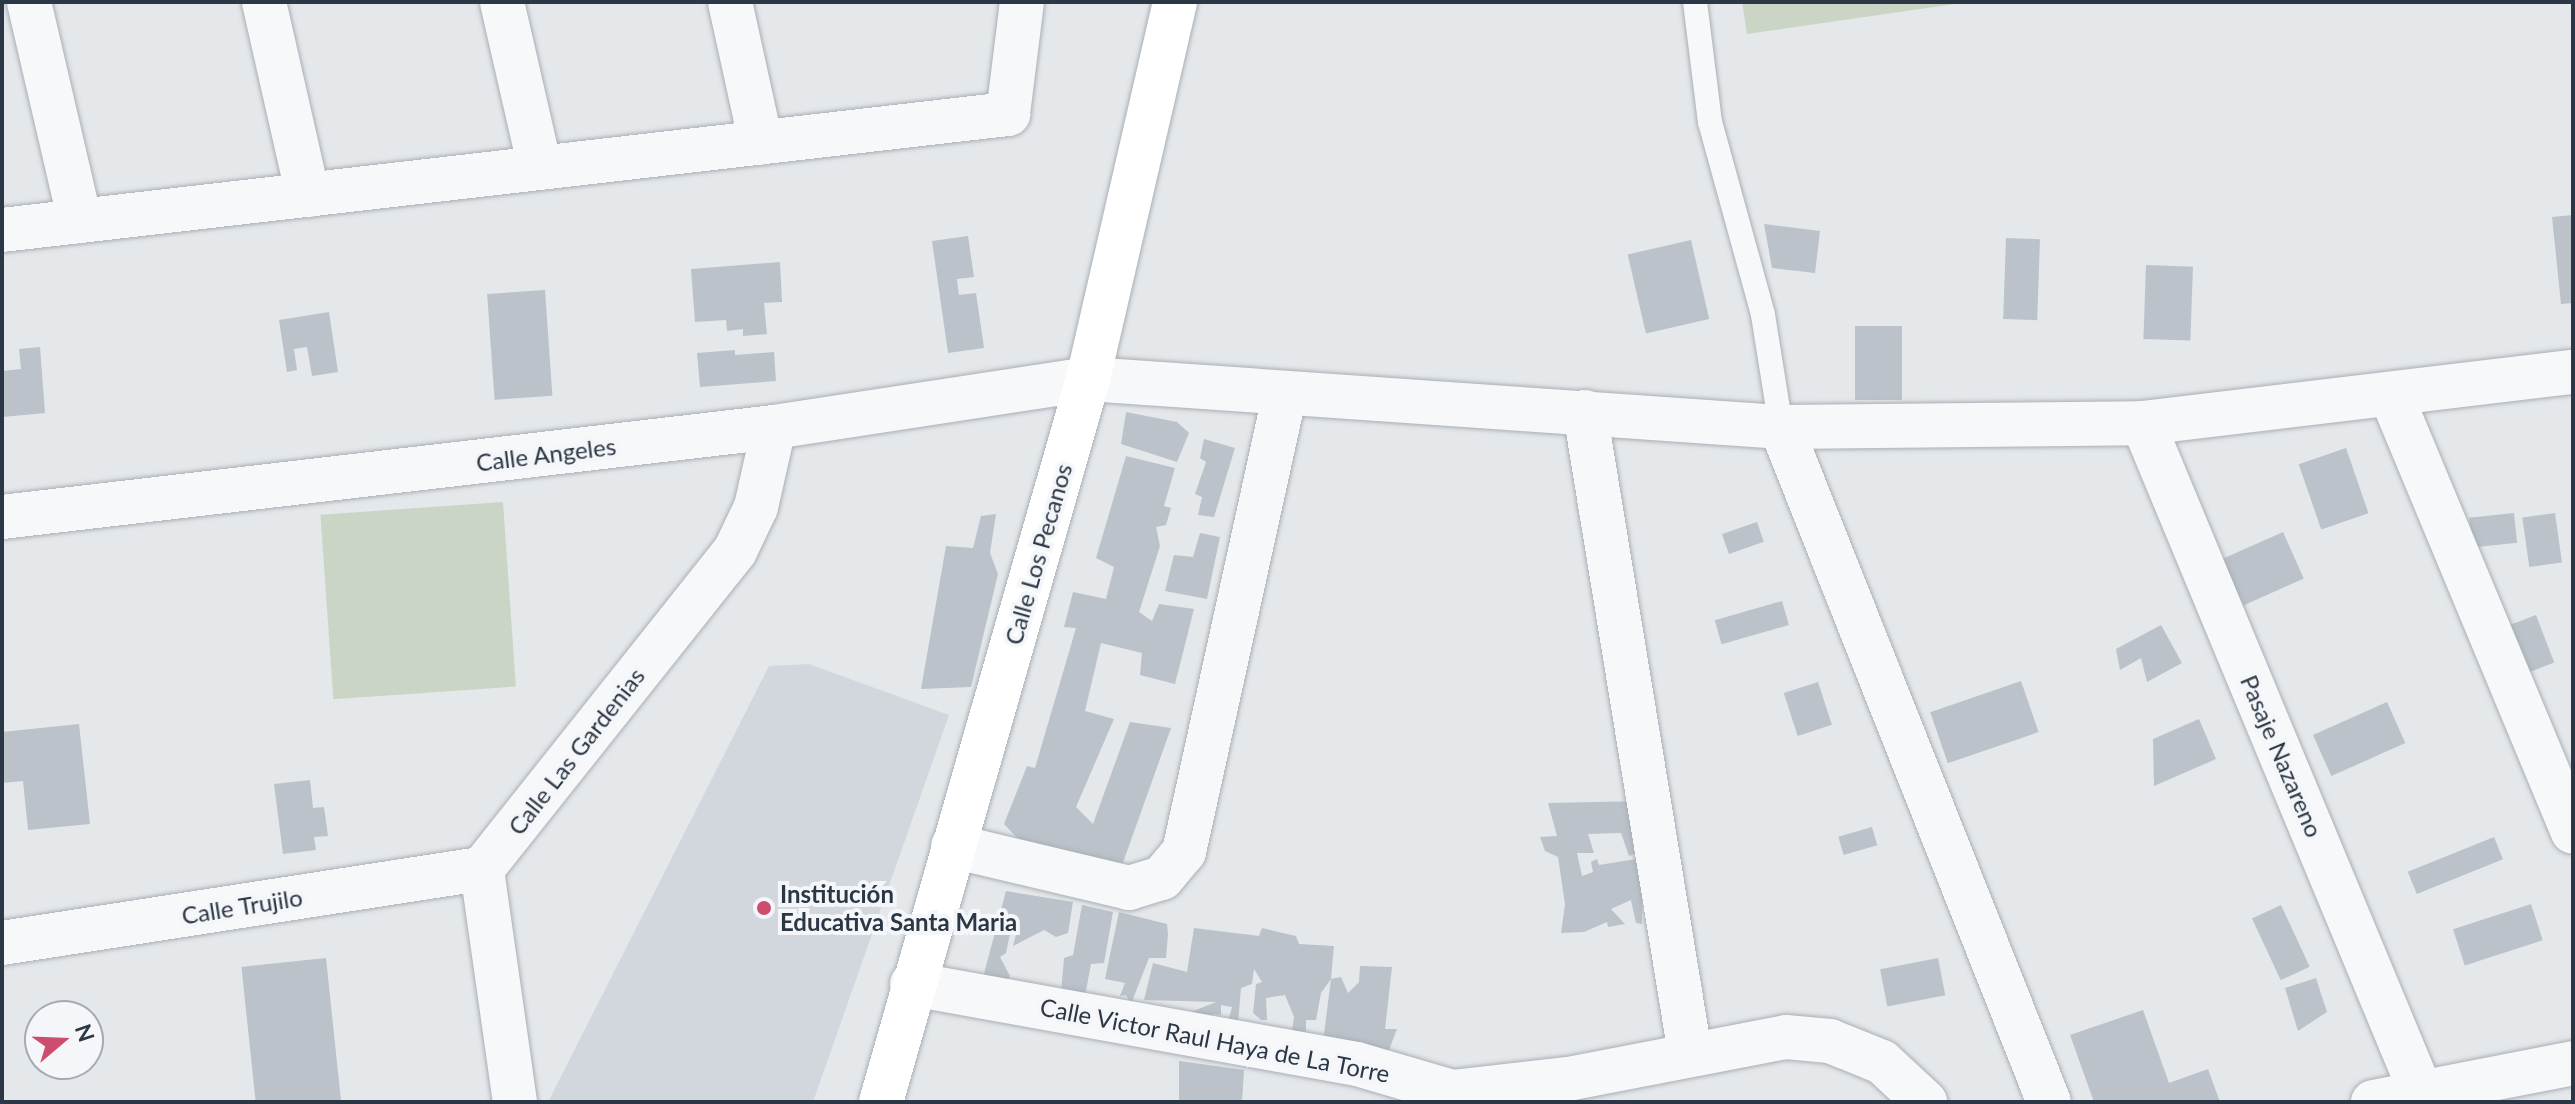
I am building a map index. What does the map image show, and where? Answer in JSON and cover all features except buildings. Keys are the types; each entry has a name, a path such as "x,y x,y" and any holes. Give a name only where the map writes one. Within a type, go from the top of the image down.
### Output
{"street":[{"path":"29,2 80,221"},
{"path":"264,2 308,195"},
{"path":"502,2 540,168"},
{"path":"730,2 761,143"},
{"path":"2,230 1008,114 1022,2"},
{"name":"Calle Los Pecanos","path":"881,1102 912,984 1088,379 1175,2"},
{"name":"Calle Angeles","path":"2,517 774,427 1088,379 1781,427 2143,423 2573,372"},
{"path":"953,846 1129,888 1162,878 1184,852 1285,393"},
{"path":"2391,395 2573,832"},
{"path":"1585,412 1690,1053"},
{"name":"Pasaje Nazareno","path":"2143,423 2420,1090"},
{"name":"Calle Las Gardenias","path":"482,869 735,551 756,507 774,427"},
{"path":"1781,427 2049,1102"},
{"path":"482,869 515,1102"},
{"name":"Calle Trujilo","path":"2,943 482,869"},
{"name":"Calle Victor Raul Haya de La Torre","path":"912,984 1357,1064 1452,1092 1568,1079 1690,1053 1786,1037 1830,1041 1882,1062 1925,1102"},
{"path":"2373,1102 2420,1090 2573,1063"}],"lane":[{"path":"1695,2 1710,122 1763,315 1781,427"}],"shaded area":[{"name":"Institución Educativa Santa Maria","path":"809,664 949,715 813,1102 548,1102 769,666"}],"green space":[{"path":"1742,2 1969,2 1747,34"},
{"path":"503,502 516,687 333,699 320,515"}],"place":[{"name":"Institución Educativa Santa Maria","path":"764,908"}]}
